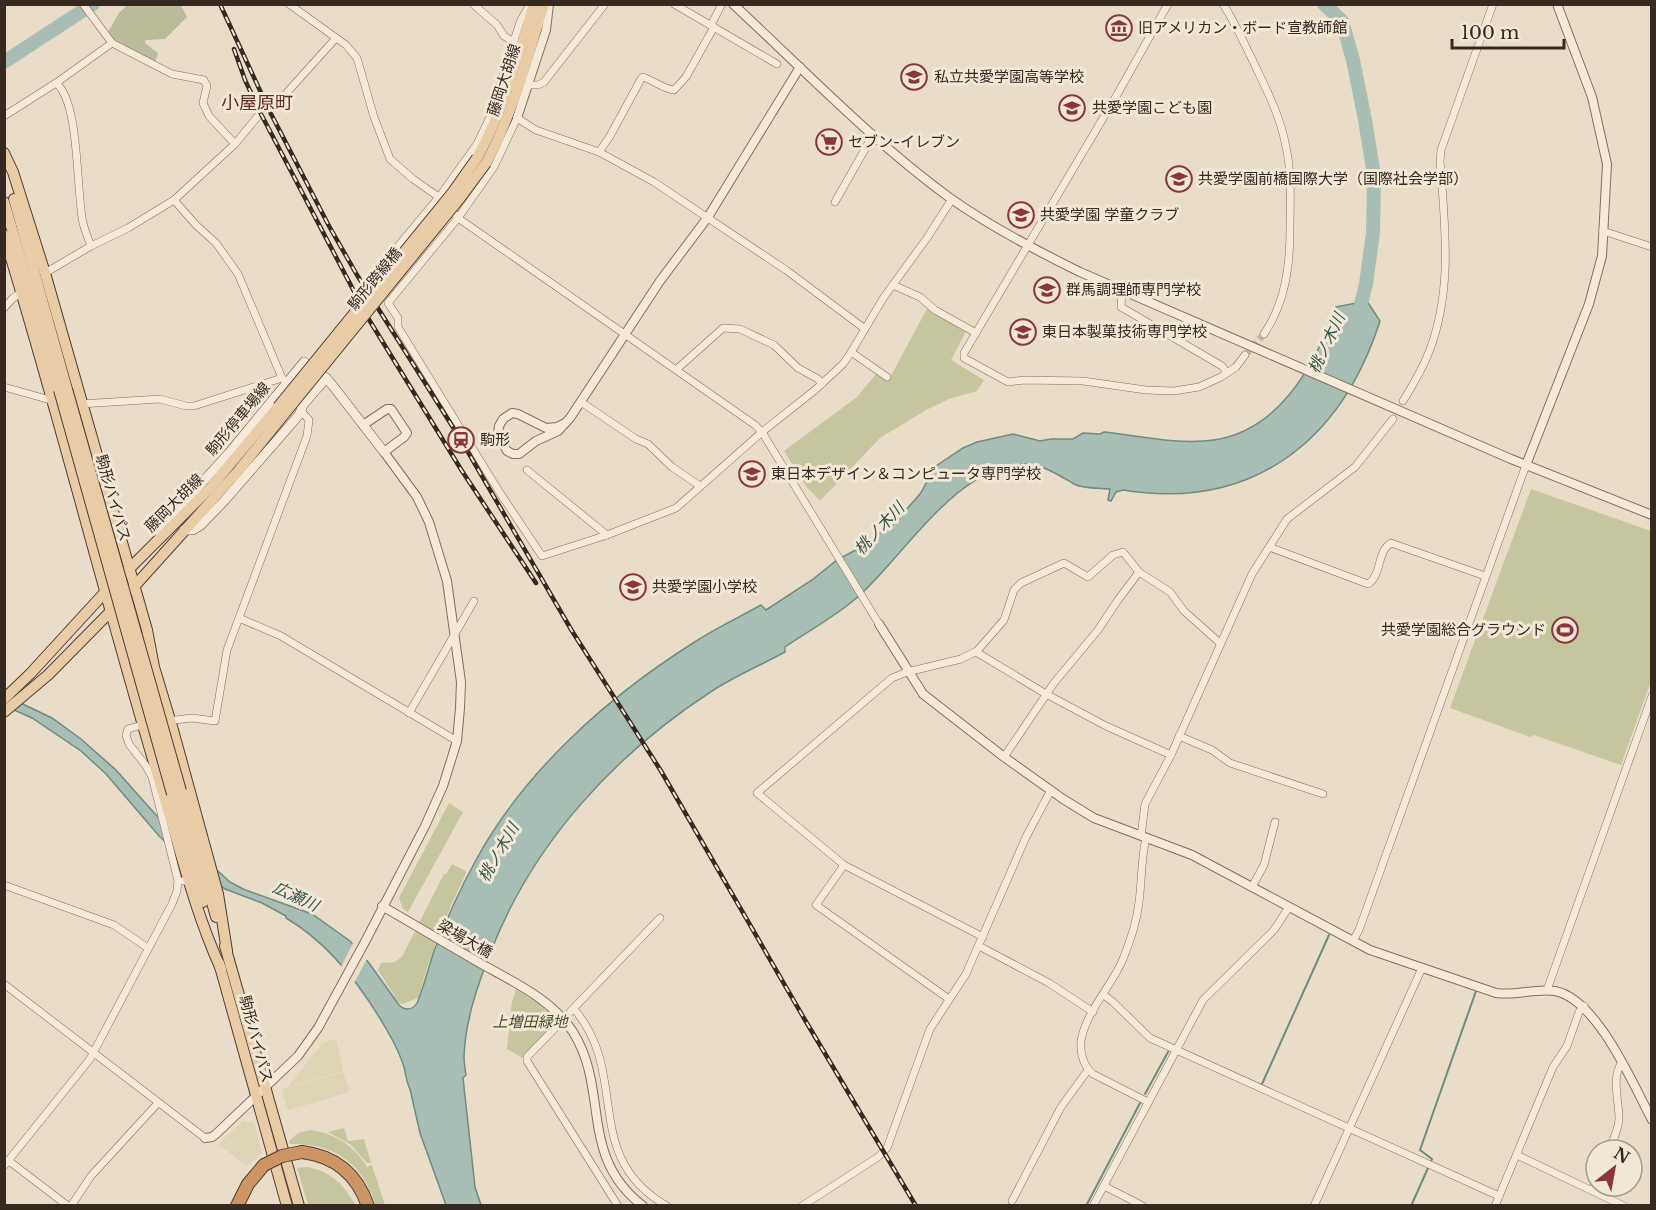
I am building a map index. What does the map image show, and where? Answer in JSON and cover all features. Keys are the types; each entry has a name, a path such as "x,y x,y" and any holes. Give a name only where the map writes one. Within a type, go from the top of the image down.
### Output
{"highway":[{"path":"302,1156 322,1163 337,1172 351,1187 361,1206"},
{"path":"237,1206 248,1184 265,1169 302,1156 323,1156 348,1171 361,1188 368,1206"},
{"path":"248,1206 252,1192 265,1169"}],"main road":[{"name":"藤岡大胡線","path":"482,160 505,99 532,4"},
{"name":"藤岡大胡線","path":"482,160 502,134 544,4"},
{"path":"4,153 13,172 45,273 79,404 147,630 154,667 170,720 198,841"},
{"name":"駒形跨線橋","path":"282,410 460,198 482,160"},
{"name":"駒形バイパス","path":"4,164 59,395"},
{"name":"駒形バイパス","path":"4,202 176,792 183,831 187,879 221,969 287,1206"},
{"path":"4,235 59,395 110,612 187,879"},
{"name":"駒形停車場線","path":"154,543 178,509 229,453 284,380 304,362 326,378 384,452"},
{"path":"184,530 190,531 198,528 209,517 302,412 303,405 326,378"},
{"name":"藤岡大胡線","path":"9,699 48,675 95,629 239,470 282,410"},
{"name":"藤岡大胡線","path":"9,699 105,592 218,479 282,410"},
{"path":"95,629 106,629 118,639"},
{"name":"駒形バイパス","path":"176,792 198,841 213,891 227,951 298,1206"}],"street":[{"path":"83,4 112,43 172,74 204,80 207,86 203,104 209,116 235,144"},
{"path":"289,4 336,38 357,58 374,117 390,159 439,197 458,218 677,369 749,420 762,432 907,672 923,694 1004,757 1094,818 1192,855 1376,952 1496,993 1546,990 1572,997 1584,1006 1622,1062 1652,1120"},
{"path":"473,4 497,25 504,36 515,40"},
{"path":"532,4 524,13 490,117 462,167 369,281 398,318 398,327 542,556 666,514 676,508 762,432 822,384 843,364 893,285 952,199"},
{"path":"388,303 458,218 494,167 517,118 529,85 546,30 549,4"},
{"path":"529,85 538,85 543,82 605,4"},
{"path":"674,4 777,64"},
{"path":"599,152 643,76 669,90 674,90 686,77 722,4"},
{"path":"733,4 873,135 952,199 1028,247 1526,465 1652,515"},
{"path":"1168,4 964,353 964,358 1008,382 1083,381 1146,390 1174,391 1199,387 1227,373 1236,367 1245,355"},
{"path":"1223,4 1276,108 1287,148 1291,194 1290,252 1280,306 1264,334"},
{"path":"1403,401 1430,351 1443,299 1446,248 1441,150 1493,4"},
{"path":"1353,941 1359,930 1526,465 1589,304 1602,256 1607,164 1592,97 1557,4"},
{"path":"273,108 336,38"},
{"path":"4,116 112,43"},
{"path":"565,423 557,427 546,428 512,413 506,416 499,426 499,438 509,453 519,453 536,441 558,431 565,423 660,281 708,217 800,67"},
{"path":"56,83 63,88 71,109 83,223 91,246"},
{"path":"45,273 174,200 235,144 258,116"},
{"path":"517,118 536,130 599,152 654,182 786,270 865,329"},
{"path":"835,202 873,135"},
{"path":"79,404 160,399 194,406 284,380 238,274 216,243 174,200"},
{"path":"1603,231 1652,247"},
{"path":"893,285 920,297 934,310 976,333"},
{"path":"1122,290 1121,307 1222,366 1227,373"},
{"path":"4,308 22,292"},
{"path":"677,369 723,328 740,329 774,345 798,368 818,379 822,384"},
{"path":"851,352 887,377"},
{"path":"4,387 59,395"},
{"path":"581,402 636,439 648,444 672,467 700,486"},
{"path":"4,984 205,1138 216,1134 256,1098 309,1042 366,940 437,802 457,741 461,693 447,581 434,535 417,497 384,452 407,433 394,411 387,409 363,425"},
{"path":"158,1103 92,1176 69,1206 7,1163 93,1053 177,891 187,879 176,866 150,772 127,740 128,729 142,724 170,720 192,718 215,721 227,650 307,436 309,420 302,412"},
{"path":"1148,1102 1088,1070 1080,1050 1083,1032 1124,957 1136,918 1145,804 1171,755 1246,585 1269,547 1290,516 1355,467 1393,419"},
{"path":"527,470 607,535"},
{"path":"1269,547 1368,584 1374,579 1385,548 1391,543 1485,576"},
{"path":"982,937 844,865 757,793 892,678 907,672 949,663 976,652 1004,620 1014,590 1024,580 1064,563 1088,577 1113,555 1123,552 1139,573 1170,592 1190,617 1220,643"},
{"path":"1004,757 1046,694 1098,630 1139,573"},
{"path":"409,713 474,601"},
{"path":"239,618 281,636 457,741"},
{"path":"976,652 1046,694 1106,726 1171,755"},
{"path":"1546,990 1652,696"},
{"path":"1179,736 1212,750 1230,763 1323,794"},
{"path":"802,1206 878,1157 887,1148 930,1029 966,974 1029,830 1051,790"},
{"path":"1252,887 1264,865 1275,822"},
{"path":"844,865 816,905 949,999"},
{"path":"4,885 114,925 148,948"},
{"name":"梁場大橋","path":"382,906 513,982 553,1009 568,1025 577,1039 590,1072 597,1129 607,1163 622,1186 643,1206"},
{"path":"1093,1206 1203,1000 1274,930 1289,907"},
{"path":"660,918 572,1010 585,1024 599,1053 606,1086 610,1124 620,1158 636,1183 667,1206"},
{"path":"979,946 1050,983 1094,1012"},
{"path":"1314,1206 1422,968"},
{"path":"1104,995 1147,1036 1176,1051 1350,1127 1499,1196"},
{"path":"1495,1206 1553,1067 1568,1046 1579,1012 1584,1006"},
{"path":"559,1024 527,1057 527,1061 618,1206"},
{"path":"1613,1138 1619,1120 1617,1075 1622,1062"},
{"path":"1011,1201 1061,1107 1088,1070"},
{"path":"1517,1155 1584,1186"},
{"path":"1104,1186 1143,1206"},
{"path":"1608,1198 1624,1206"}],"shaded area":[{"path":"336,1039 343,1071 288,1087 323,1043"},
{"path":"343,1072 349,1090 347,1093 288,1110 283,1095 284,1089"},
{"path":"243,1121 254,1123 262,1153 247,1166 218,1144"}],"green space":[{"path":"127,5 181,5 187,17 165,39 146,40 145,43 158,53 155,63 115,42 108,32 119,13"},
{"path":"927,309 966,331 951,360 984,380 977,391 949,399 926,410 880,438 820,501 806,486 784,451 857,397 877,373 888,381"},
{"name":"共愛学園総合グラウンド","path":"1531,489 1651,531 1651,681 1621,765 1534,735 1530,737 1450,708"},
{"path":"449,803 463,812 408,912 403,909 399,898"},
{"path":"452,864 466,873 428,964 418,998 399,1003 378,970 381,963 395,962 402,957 444,874"},
{"name":"上増田緑地","path":"516,989 538,1003 558,1021 523,1058 507,1049 512,1002"},
{"path":"344,1128 348,1141 364,1139 371,1163 367,1163 351,1145 328,1132"},
{"path":"311,1130 328,1134 344,1142 357,1153 367,1167 372,1165 385,1205 376,1205 363,1178 345,1158 320,1147 290,1144 289,1141 298,1133"},
{"path":"307,1167 323,1172 336,1180 347,1191 355,1205 308,1205 297,1168"}],"water":[{"path":"1367,301 1380,321 1363,364 1342,401 1316,433 1285,459 1251,478 1212,489 1169,494 1123,490 1116,492 1111,501 1108,500 1110,489 1078,486 1037,466 1024,464 1000,468 977,479 934,514 860,595 833,616 785,647 785,652 739,675 676,716 611,772 554,838 530,874 509,911 481,976 467,1030 464,1059 466,1075 463,1078 475,1187 481,1205 446,1205 420,1133 399,1053 360,989 319,942 286,916 262,903 225,889 189,864 160,837 106,774 81,751 32,718 5,706 4,695 52,718 81,739 116,770 156,815 230,882 312,914 350,941 399,1005 406,1009 411,1008 417,1003 434,951 464,882 496,827 544,766 571,738 630,687 661,664 701,638 761,605 766,610 812,580 837,560 867,544 905,511 920,494 936,466 963,448 977,442 1013,434 1040,441 1073,439 1083,433 1100,434 1104,432 1173,441 1201,441 1238,434 1259,423 1293,391 1318,350 1336,307"}],"pier":[{"path":"354,941 368,957 353,985 340,969"}],"waterway":[{"path":"4,62 93,4"},
{"name":"桃ノ木川","path":"1324,4 1342,21 1353,60 1374,175 1373,233 1366,284 1357,320"},
{"path":"1262,1084 1329,935"},
{"path":"1411,1206 1432,1159 1420,1150 1476,991"},
{"path":"1145,1094 1168,1052"},
{"path":"1086,1206 1140,1103"}],"tunnel":[{"path":"1245,355 1264,334"}],"railway":[{"path":"220,4 269,110 357,275 461,440 572,631 661,771 916,1206"},
{"path":"234,49 261,114 368,318 462,471 536,583"}],"place":[{"name":"旧アメリカン・ボード宣教師館","path":"1119,28"},
{"name":"私立共愛学園高等学校","path":"914,77"},
{"name":"共愛学園こども園","path":"1072,108"},
{"name":"セブン-イレブン","path":"829,142"},
{"name":"共愛学園前橋国際大学（国際社会学部）","path":"1179,179"},
{"name":"共愛学園 学童クラブ","path":"1021,215"},
{"name":"群馬調理師専門学校","path":"1047,290"},
{"name":"東日本製菓技術専門学校","path":"1023,332"},
{"name":"駒形","path":"461,440"},
{"name":"東日本デザイン＆コンピュータ専門学校","path":"752,474"},
{"name":"共愛学園小学校","path":"633,587"},
{"name":"共愛学園総合グラウンド","path":"1565,630"}],"district":[{"name":"小屋原町","path":"257,103"}],"water label":[{"name":"広瀬川","path":"296,896"}]}
